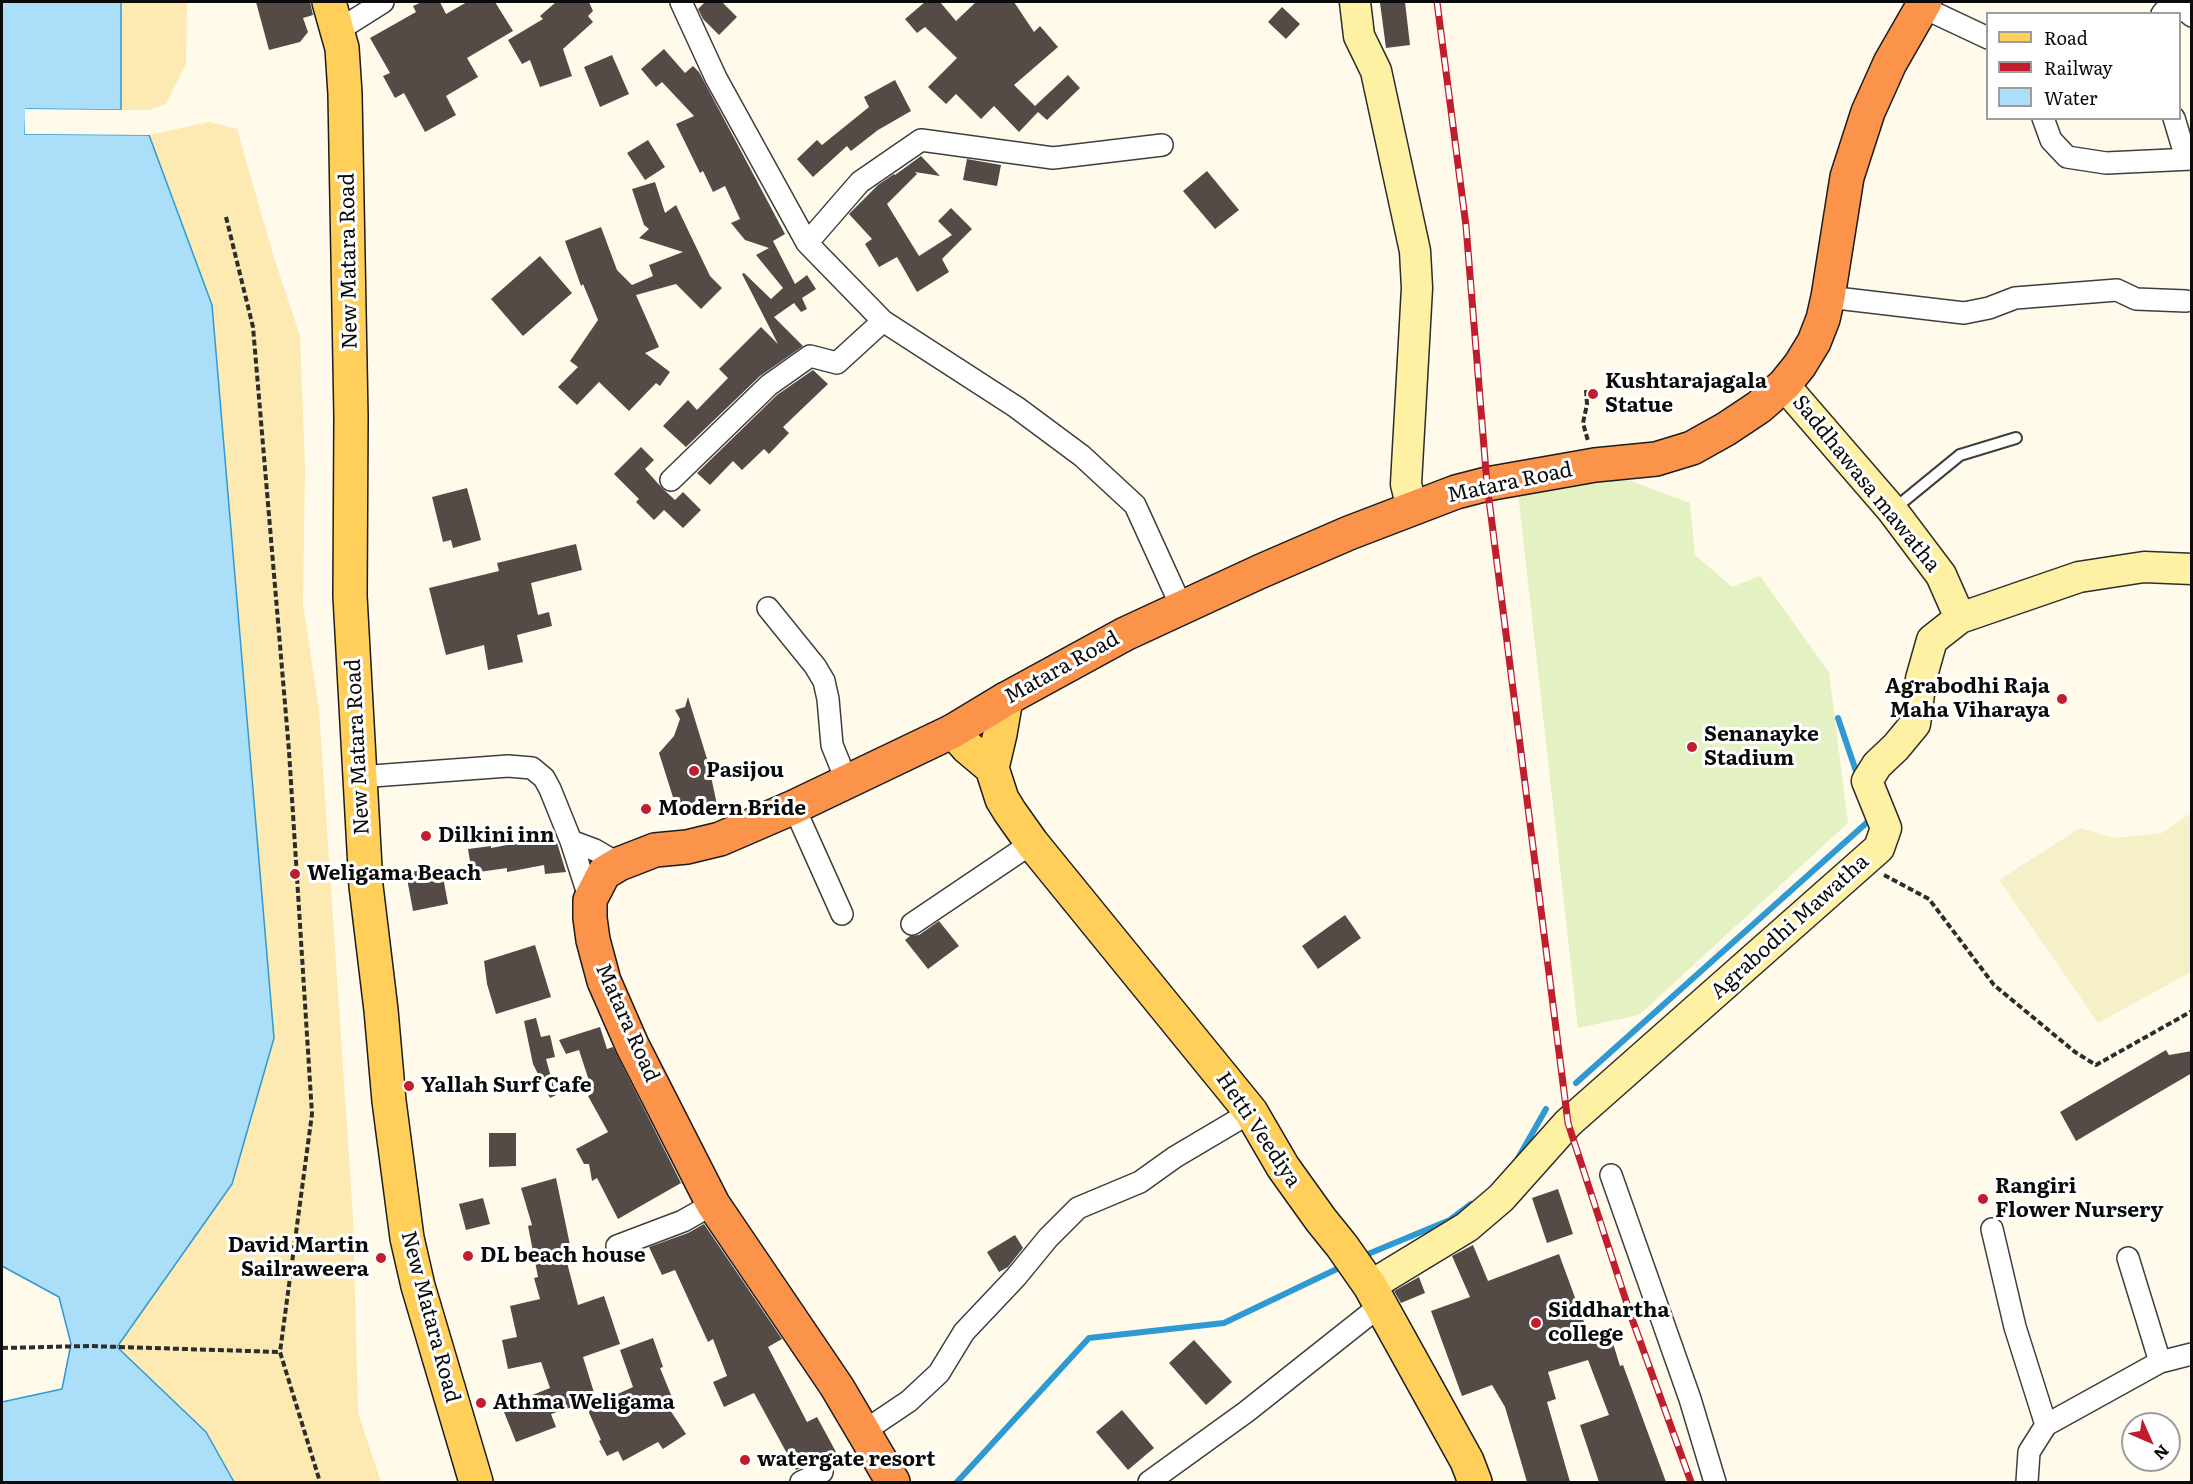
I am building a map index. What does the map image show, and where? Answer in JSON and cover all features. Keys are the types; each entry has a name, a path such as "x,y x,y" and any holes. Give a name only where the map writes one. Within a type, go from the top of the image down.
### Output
{"highway":[{"name":"Matara Road","path":"894,1482 805,1338 713,1204 614,1005 598,962 590,918 590,900 604,873 619,864 656,850 687,847 720,838 794,807 953,731 1006,699 1125,634 1339,537 1412,508 1456,492 1487,484 1595,465 1656,459 1692,447 1726,429 1759,407 1784,385 1814,342 1828,297 1847,177 1868,112 1886,72 1924,4"}],"main road":[{"name":"New Matara Road","path":"333,16 342,48 348,165 351,417 350,596 366,886 407,1238 418,1286 476,1482"},
{"path":"953,731 967,747 992,768 1006,699"},
{"name":"Hetti Veediya","path":"992,768 1002,799 1018,825 1251,1112 1283,1167 1363,1277 1467,1461 1475,1482"}],"street":[{"path":"333,16 382,2"},
{"path":"683,2 716,78 807,243 883,321 1025,414 1082,456 1135,505 1182,608"},
{"path":"1355,2 1359,36 1376,71 1415,251 1417,288 1406,484 1412,508"},
{"path":"1924,4 1986,37"},
{"path":"2164,12 2169,6 2183,9 2192,16"},
{"path":"2044,120 2051,140 2067,157 2106,163 2189,158 2175,120"},
{"path":"807,243 860,182 921,140 1053,158 1162,145"},
{"path":"1828,297 1964,313 1989,308 2015,297 2117,290 2136,299 2186,301"},
{"path":"671,480 769,385 810,356 837,363 883,321"},
{"name":"Saddhawasa mawatha","path":"1784,385 1892,510 1941,575 1960,618"},
{"name":"Agrabodhi Mawatha","path":"1363,1277 1467,1227 1501,1198 1568,1123 1879,848 1886,828 1867,780 1877,765 1915,724 1921,679 1932,640 1960,618 2079,577 2144,567 2192,569"},
{"path":"768,608 815,666 824,681 832,745 847,782"},
{"path":"359,777 508,766 532,768 544,778 550,789 571,841 590,900"},
{"path":"794,807 842,914"},
{"path":"571,841 595,850 619,864"},
{"path":"912,924 1032,843"},
{"path":"863,1432 909,1401 939,1373 964,1332 1078,1208 1140,1182 1175,1157 1251,1112"},
{"path":"1611,1175 1690,1399 1714,1482"},
{"path":"617,1246 683,1221 713,1204"},
{"path":"1992,1229 2015,1327 2046,1425"},
{"path":"2128,1258 2160,1362"},
{"path":"1149,1482 1246,1413 1363,1277"},
{"path":"2027,1482 2030,1452 2046,1425 2160,1362 2192,1354"},
{"path":"801,1482 822,1472"}],"lane":[{"path":"1892,510 1960,455 2016,438"}],"path":[{"path":"226,217 252,327 289,751 312,1114 280,1352 320,1482"},
{"path":"1586,390 1587,404 1583,423 1595,465"},
{"path":"1862,863 1929,899 1994,984 2074,1052 2096,1065 2192,1011"},
{"path":"2,1348 89,1346 280,1352"}],"shaded area":[{"path":"2191,813 2191,972 2098,1023 1999,880 2080,828 2113,838 2162,833"}],"sand":[{"path":"121,2 187,2 186,64 166,104 149,110 121,110"},
{"name":"Weligama Beach","path":"209,122 237,129 274,258 300,336 305,467 303,604 319,710 353,1216 358,1413 381,1482 234,1482 206,1432 116,1347 232,1184 212,305 149,135"}],"green space":[{"name":"Senanayke Stadium","path":"1617,476 1690,503 1695,555 1732,587 1760,576 1829,672 1848,823 1639,1015 1578,1028 1518,493"}],"water":[{"path":"2,2 121,2 121,110 26,109 25,134 149,135 212,305 274,1038 232,1184 117,1347 206,1432 234,1482 2,1482 2,1402 62,1389 71,1344 59,1297 2,1266"}],"pier":[{"path":"25,109 124,110 121,113 28,112 28,131 149,132 149,135 25,134"}],"building":[{"path":"256,2 310,2 313,15 303,18 308,32 300,42 269,50"},
{"path":"422,2 440,2 446,14 467,2 495,2 513,31 467,58 478,77 446,96 456,115 425,132 404,93 395,98 383,76 390,73 370,38 416,12 413,6"},
{"path":"556,2 589,2 593,11 588,16 593,22 563,49 572,76 540,87 530,60 522,64 508,40 543,19 540,16"},
{"path":"705,2 722,2 737,17 719,35 703,19 698,9"},
{"path":"925,2 940,2 956,21 976,2 1014,2 1034,32 1040,26 1058,47 1014,85 1035,106 1068,75 1080,88 1047,120 1038,112 1019,132 994,106 981,119 956,94 946,104 928,87 957,58 925,27 917,33 905,19"},
{"path":"1405,2 1410,45 1386,48 1380,3"},
{"path":"1282,7 1300,24 1286,39 1268,22"},
{"path":"664,49 685,73 693,66 699,72 785,234 773,241 795,284 807,275 816,289 802,298 807,309 801,312 794,303 774,317 803,346 760,376 686,447 663,426 688,400 697,410 728,378 719,369 761,327 778,344 742,274 744,273 771,299 783,288 756,255 769,248 745,240 731,223 740,219 725,186 713,192 703,171 700,173 676,124 694,116 662,82 656,87 641,69"},
{"path":"612,55 629,94 600,107 584,67"},
{"path":"895,80 911,111 878,130 851,151 847,146 813,177 797,159 817,140 822,145 869,107 864,97"},
{"path":"648,140 665,167 645,180 627,153"},
{"path":"921,156 940,176 915,172 917,174 887,204 919,256 952,235 938,221 951,208 972,229 942,259 949,272 917,292 897,257 879,267 865,244 872,239 849,214 878,185"},
{"path":"967,159 1001,165 997,186 963,180"},
{"path":"1207,171 1239,210 1215,229 1183,191"},
{"path":"655,182 665,213 676,205 710,276 722,288 701,309 676,284 636,295 659,347 645,353 670,372 660,386 656,383 629,411 599,382 577,405 558,387 578,367 570,361 598,320 583,284 581,286 565,241 601,227 617,270 632,285 653,276 649,265 683,252 639,238 649,229 644,225 632,189"},
{"path":"540,256 572,293 523,336 491,299"},
{"path":"813,370 828,384 783,427 789,433 769,454 764,449 742,470 733,461 710,485 697,473 777,395"},
{"path":"641,447 654,460 645,469 662,488 675,500 683,492 701,510 683,528 664,510 654,520 636,502 639,499 614,474"},
{"path":"467,488 481,540 453,548 451,540 443,542 432,497"},
{"path":"576,544 582,570 531,583 538,615 549,612 552,626 517,635 523,662 488,670 484,645 446,655 429,588 499,571 497,563"},
{"path":"688,697 708,762 717,805 678,813 659,753 674,736 680,719 675,710 685,707"},
{"path":"555,836 566,872 545,874 544,865 507,872 507,868 472,873 468,849 491,846 491,848"},
{"path":"441,866 448,904 413,911 406,873"},
{"path":"1345,915 1361,938 1318,969 1302,946"},
{"path":"939,921 959,946 928,969 905,940 910,936 919,935"},
{"path":"535,945 551,997 496,1014 487,984 484,961"},
{"path":"536,1018 541,1037 550,1035 555,1057 546,1059 556,1095 550,1098 533,1064 524,1021"},
{"path":"600,1027 607,1049 613,1047 681,1183 618,1219 597,1178 592,1181 589,1164 584,1164 576,1149 608,1132 588,1096 593,1093 579,1050 566,1054 559,1040"},
{"path":"2166,1050 2169,1055 2192,1051 2192,1073 2076,1141 2060,1112"},
{"path":"489,1133 516,1133 516,1166 489,1167"},
{"path":"556,1178 570,1245 563,1247 578,1305 604,1296 620,1344 583,1357 596,1399 551,1414 556,1427 516,1442 502,1407 550,1388 541,1362 508,1369 502,1340 517,1337 510,1306 540,1299 534,1278 538,1277 528,1226 532,1225 521,1188"},
{"path":"1558,1189 1573,1234 1547,1243 1532,1198"},
{"path":"483,1198 490,1224 466,1230 459,1204"},
{"path":"704,1224 782,1339 768,1347 807,1422 817,1417 836,1452 796,1470 754,1393 724,1407 713,1382 727,1376 713,1339 708,1342 675,1270 662,1275 649,1247 688,1233"},
{"path":"1015,1235 1023,1248 1008,1267 999,1272 987,1252"},
{"path":"1473,1245 1488,1281 1559,1254 1588,1333 1608,1327 1620,1366 1623,1365 1666,1482 1599,1482 1580,1425 1609,1415 1588,1360 1548,1372 1556,1399 1547,1402 1570,1482 1527,1482 1505,1407 1492,1385 1462,1396 1431,1311 1470,1297 1452,1256"},
{"path":"1419,1277 1425,1293 1401,1303 1394,1291"},
{"path":"653,1338 663,1367 660,1368 676,1407 670,1410 686,1434 663,1449 658,1442 623,1461 618,1451 607,1456 587,1408 633,1387 620,1350"},
{"path":"1194,1340 1232,1382 1206,1405 1169,1363"},
{"path":"1122,1410 1154,1448 1128,1470 1096,1432"}],"waterway":[{"path":"1838,718 1858,777"},
{"path":"1576,1083 1872,818"},
{"path":"1517,1160 1546,1109"},
{"path":"1368,1254 1450,1220 1471,1204"},
{"path":"957,1482 1089,1338 1224,1323 1341,1267"}],"railway":[{"path":"1437,2 1466,226 1487,484 1568,1123 1631,1316 1691,1482"}],"place":[{"name":"Kushtarajagala Statue","path":"1593,394"},
{"name":"Agrabodhi Raja Maha Viharaya","path":"2062,699"},
{"name":"Senanayke Stadium","path":"1692,747"},
{"name":"Pasijou","path":"694,771"},
{"name":"Modern Bride","path":"646,809"},
{"name":"Dilkini inn","path":"426,836"},
{"name":"Weligama Beach","path":"295,874"},
{"name":"Yallah Surf Cafe","path":"409,1086"},
{"name":"Rangiri Flower Nursery","path":"1983,1199"},
{"name":"DL beach house","path":"468,1256"},
{"name":"David Martin Sailraweera","path":"381,1258"},
{"name":"Siddhartha college","path":"1536,1323"},
{"name":"Athma Weligama","path":"481,1403"},
{"name":"watergate resort","path":"745,1460"}]}
